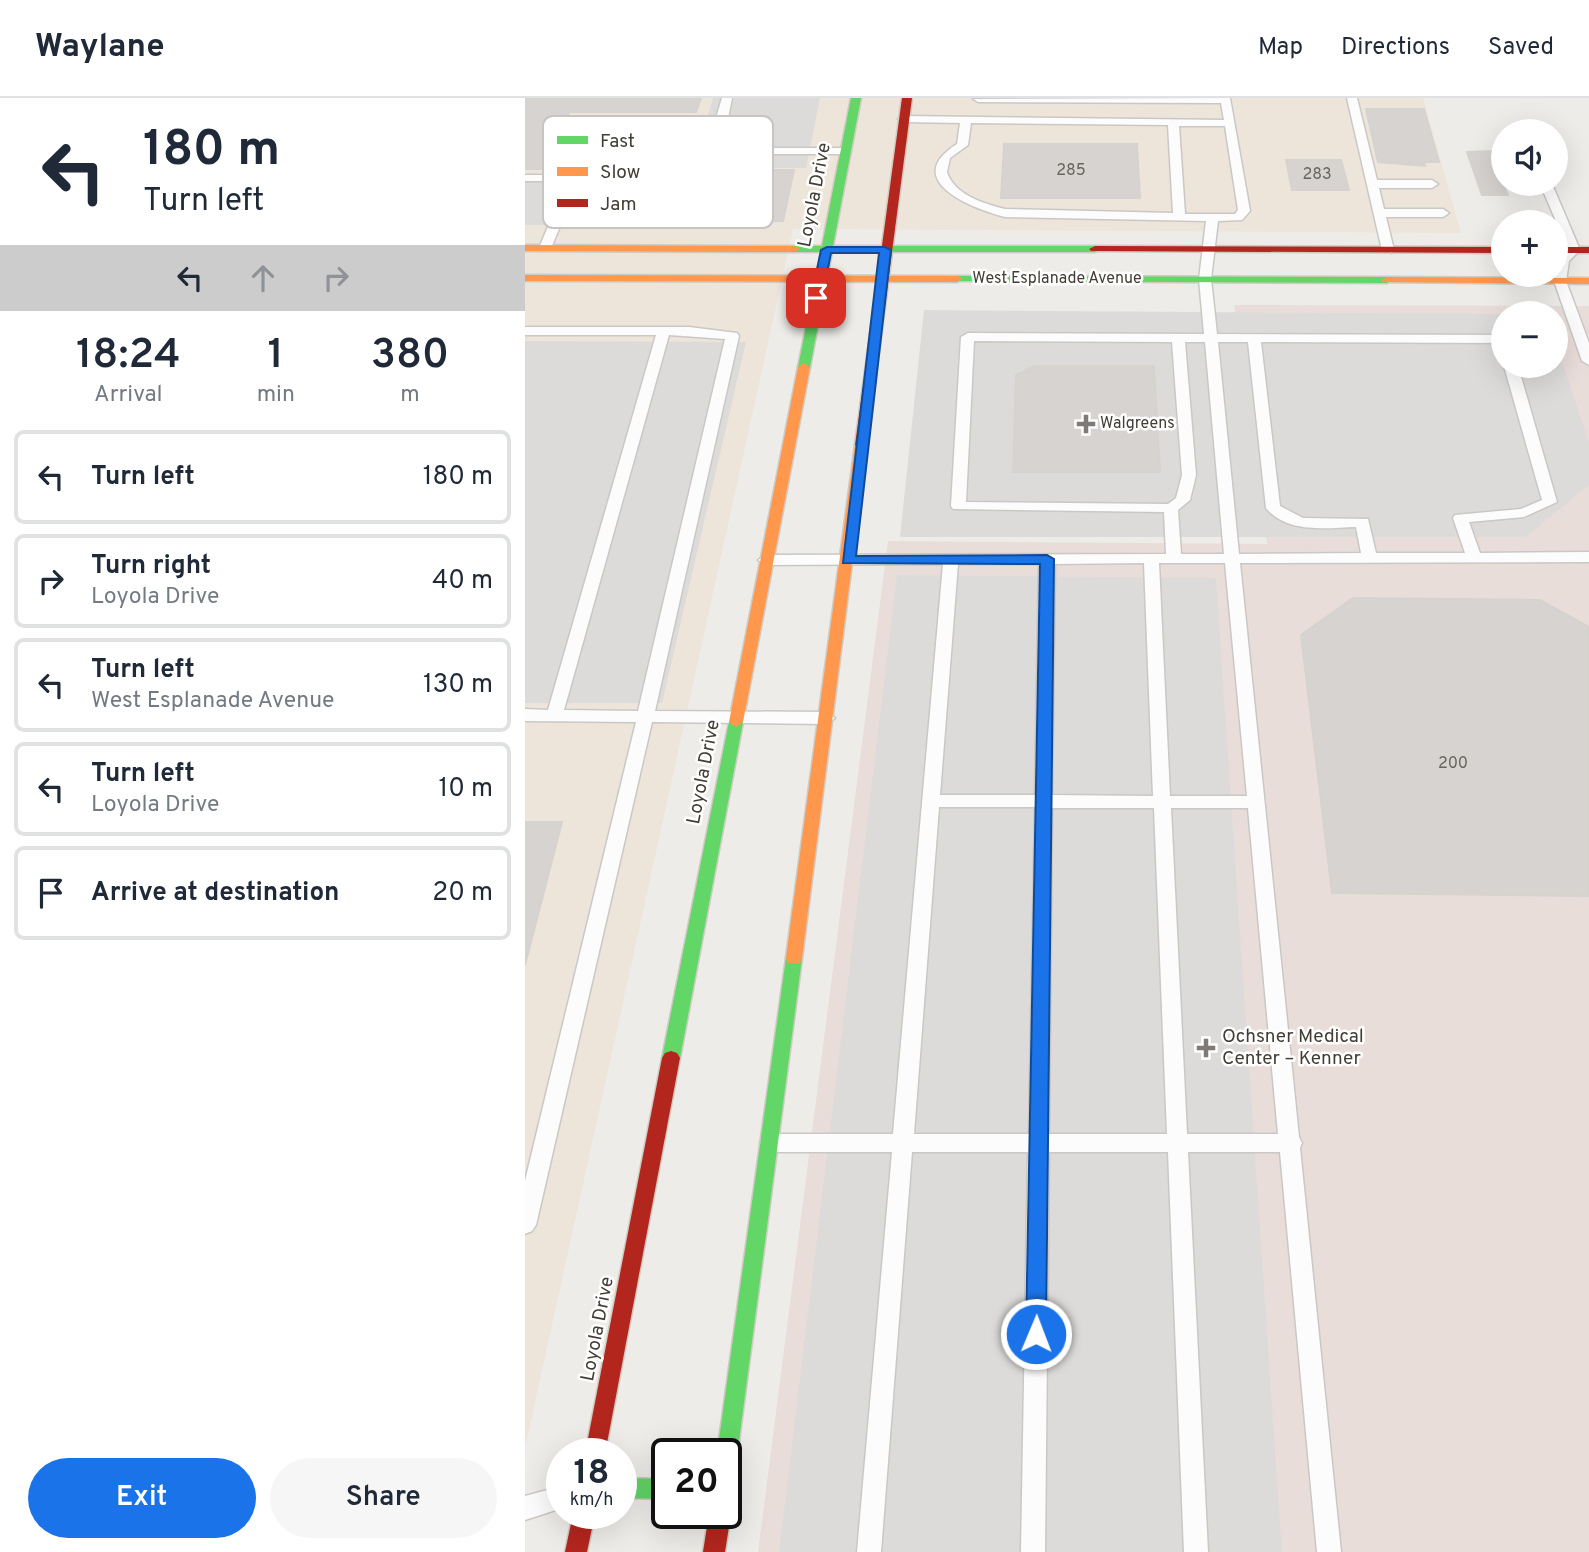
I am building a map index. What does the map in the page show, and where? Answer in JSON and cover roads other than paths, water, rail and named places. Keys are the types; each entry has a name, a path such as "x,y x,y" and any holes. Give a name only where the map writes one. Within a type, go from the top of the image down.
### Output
{"main road":[{"name":"Loyola Drive","path":"598,1438 820,278 845,191 845,151 856,98"},
{"path":"729,1438 848,560 885,250 887,192 907,98"},
{"name":"West Esplanade Avenue","path":"525,248 1491,250"},
{"name":"West Esplanade Avenue","path":"525,278 1491,281"},
{"name":"West Esplanade Avenue","path":"1568,281 1589,281"},
{"path":"576,1552 581,1529"},
{"path":"714,1552 718,1529"}],"lane":[{"path":"722,116 727,98"},
{"path":"1352,98 1388,250"},
{"path":"966,120 962,145 945,156 941,174 948,188 983,208 1005,213 1212,218 1238,217 1244,211 1226,100 978,99"},
{"path":"904,119 1229,123"},
{"path":"1173,124 1179,217"},
{"path":"773,150 845,151"},
{"path":"525,178 543,178"},
{"path":"1372,184 1432,184"},
{"path":"1552,196 1581,250"},
{"path":"1379,213 1443,213"},
{"path":"1212,218 1205,279 1292,1143 1329,1552"},
{"path":"545,248 554,228"},
{"path":"1562,287 1589,361"},
{"path":"525,331 664,331 732,336 646,716 525,1225"},
{"path":"554,716 664,331"},
{"path":"1178,338 1189,475 1183,500 1171,508 958,506 968,337 1491,339"},
{"path":"1254,338 1273,508 1281,517 1296,521 1363,522 1370,559"},
{"path":"1475,559 1460,518 1524,513 1551,502 1515,378"},
{"path":"1171,508 1174,559"},
{"path":"766,560 1587,559 1589,543"},
{"path":"869,1552 951,559"},
{"path":"1033,1552 1041,801 1047,559"},
{"path":"1151,559 1196,1552"},
{"path":"525,715 827,718"},
{"path":"931,801 1257,802"},
{"path":"769,1143 1292,1143"},
{"path":"525,1508 546,1501"}],"place":[{"name":"Walgreens","path":"1086,424"},
{"name":"Ochsner Medical Center – Kenner","path":"1206,1048"}]}
